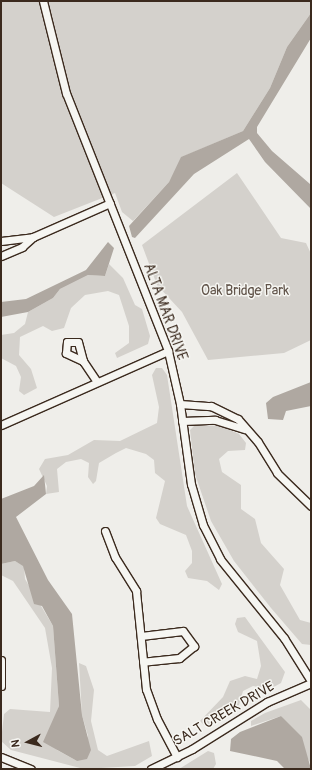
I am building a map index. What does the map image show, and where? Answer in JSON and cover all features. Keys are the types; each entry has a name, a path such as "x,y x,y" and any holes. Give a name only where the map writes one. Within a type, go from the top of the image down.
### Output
{"street":[{"name":"ALTA MAR DRIVE","path":"43,1 58,71 168,351 180,404 191,484 212,545 232,576 284,638 311,682"},
{"path":"1,241 33,237 110,203"},
{"path":"1,256 22,247 33,237"},
{"path":"1,425 168,351"},
{"path":"83,361 97,382"},
{"path":"180,404 211,406 227,411 258,442 277,473 311,506"},
{"path":"182,421 215,420 245,429"},
{"path":"105,532 115,557 135,585 143,662 150,702 177,757"},
{"path":"141,636 183,631 194,646 179,658 143,662"},
{"path":"1,660 1,686"},
{"name":"SALT CREEK DRIVE","path":"151,769 177,757 266,702 311,682"},
{"path":"1,756 31,769"}],"green space":[{"path":"1,1 311,1 311,13 287,47 270,88 243,131 182,157 169,182 133,221 122,212 115,193 54,217 1,183"},
{"name":"Oak Bridge Park","path":"237,173 281,238 306,243 311,254 311,340 284,353 208,360 182,312 157,285 142,245"},
{"path":"109,264 123,278 135,305 142,309 150,336 148,344 117,358 115,353 129,343 129,326 119,295 108,291 85,295 71,308 64,328 52,331 43,326 20,337 19,355 31,369 37,388 24,395 19,391 21,377 16,366 1,358 1,335 14,333 25,324 28,312 53,298 60,289 88,275 105,276"},
{"path":"156,368 162,368 167,375 187,506 222,584 219,590 207,581 188,578 185,571 192,563 192,551 186,535 160,524 156,518 165,481 155,473 154,460 146,454 126,448 116,453 99,463 96,481 93,484 88,477 89,463 81,459 66,462 57,469 59,492 46,494 47,486 39,469 45,459 68,455 94,440 120,441 157,423 159,407 152,375"},
{"path":"195,425 221,426 239,434 246,443 245,450 228,451 219,459 222,472 241,485 241,509 255,519 261,543 284,569 280,585 300,620 311,623 311,645 302,644 271,608 234,561 211,521 195,474 190,430"},
{"path":"15,561 24,566 25,579 53,626 59,706 50,732 57,750 77,761 88,736 82,715 79,663 86,666 94,690 91,721 98,750 107,756 149,741 152,756 135,766 84,769 11,750 1,741 4,714 10,709 50,712 52,668 45,628 13,581 1,575 1,564"},
{"path":"245,617 285,672 281,683 270,689 253,686 243,691 239,705 210,726 204,725 200,721 223,697 230,681 245,676 257,679 261,666 257,641 238,632 235,624 237,618"},
{"path":"301,700 311,710 311,764 281,716 251,726 251,721 265,713"},
{"path":"208,751 214,753 216,764 213,769 179,769"}],"shaded area":[{"path":"311,13 311,38 257,127 257,133 272,151 310,184 311,209 265,162 249,139 194,174 135,238 132,237 129,226 169,182 181,157 243,131 270,88 287,47"},
{"path":"108,242 114,248 105,276 88,275 60,289 53,298 28,312 1,317 1,302 26,299 86,270"},
{"path":"311,382 311,406 286,411 283,420 268,419 266,403 273,397"},
{"path":"44,475 46,494 16,517 48,580 72,614 82,715 91,750 87,759 77,761 43,742 59,706 53,626 42,606 34,604 23,566 15,561 1,564 1,499 34,486"},
{"path":"281,716 302,737 311,769 285,769 277,761 230,751 231,739 240,732"}]}
